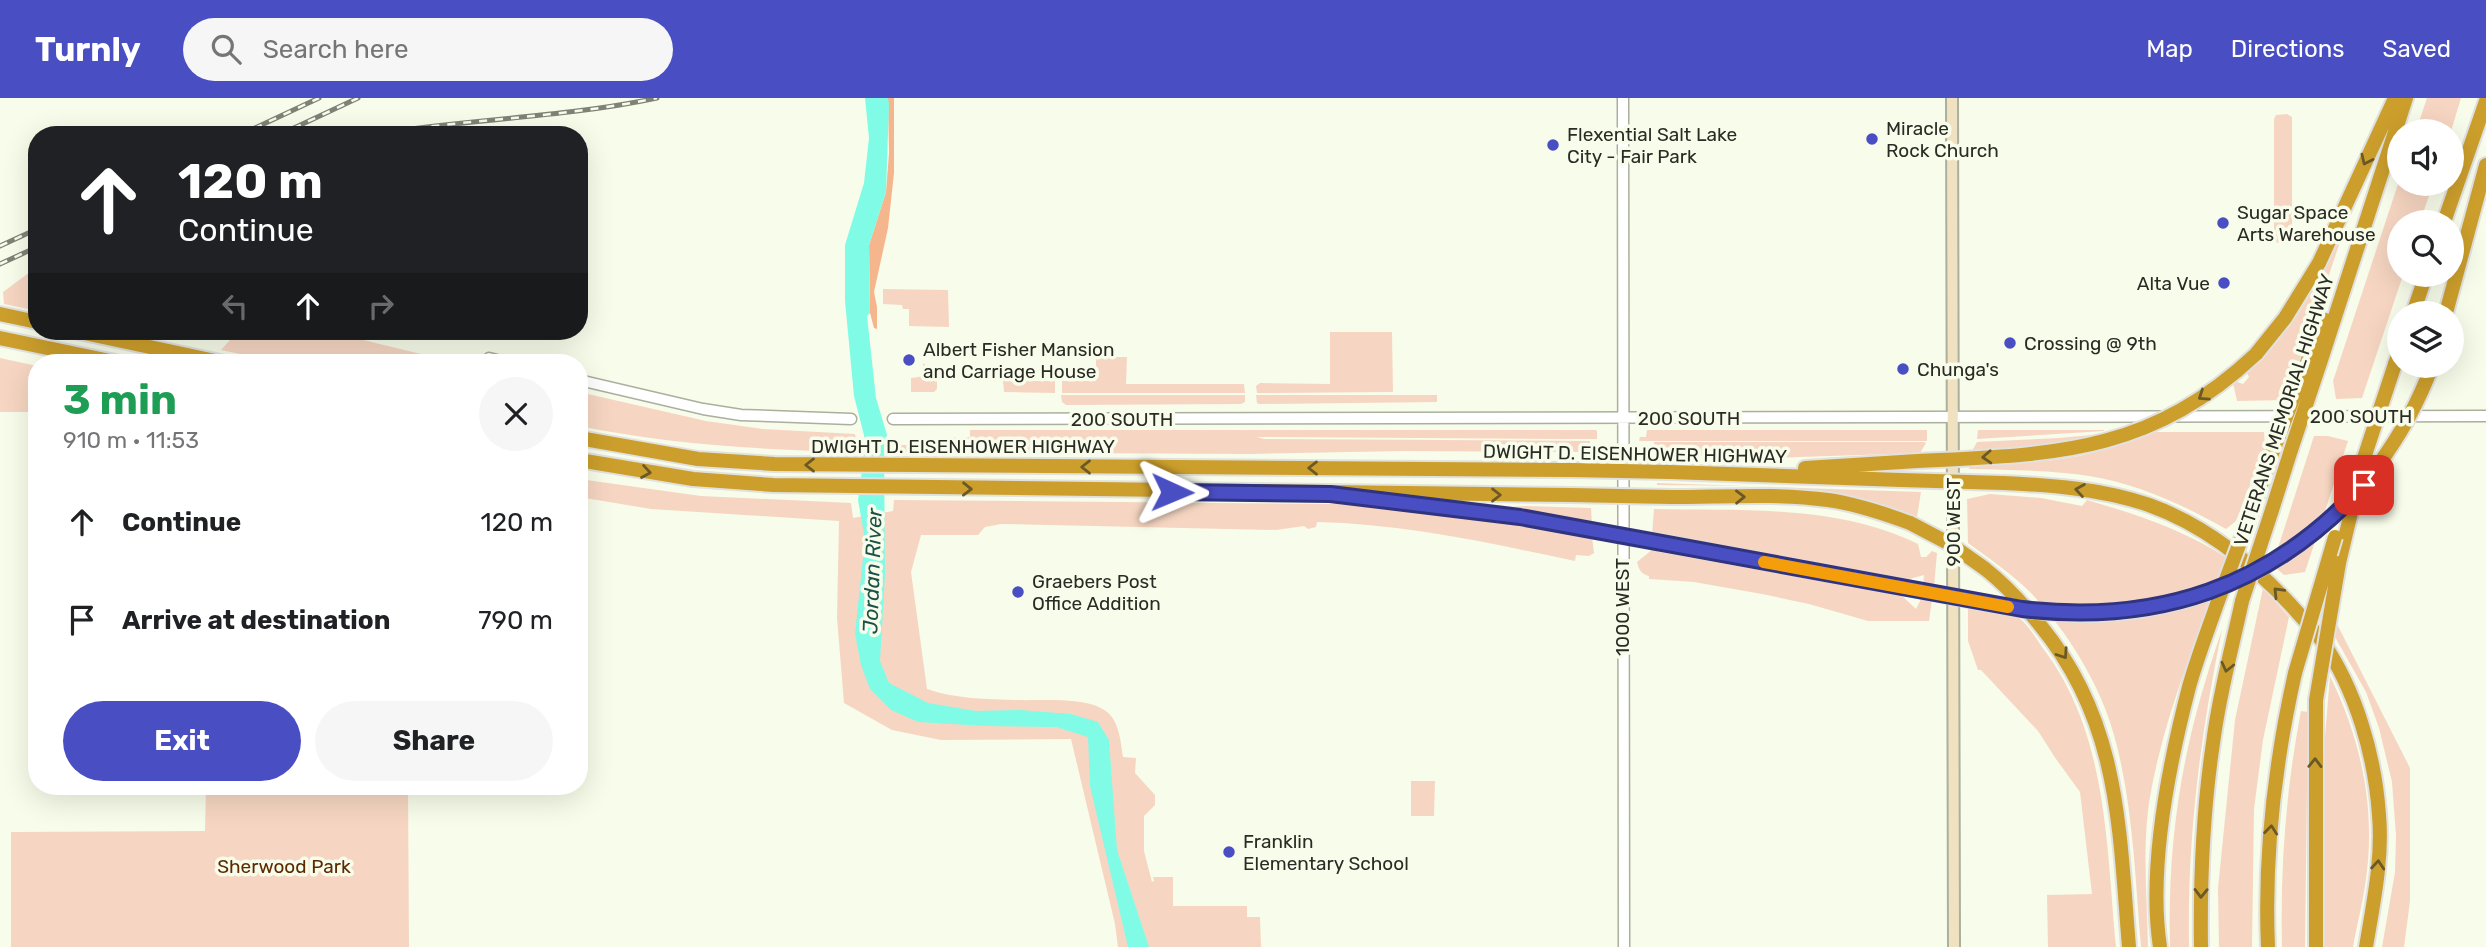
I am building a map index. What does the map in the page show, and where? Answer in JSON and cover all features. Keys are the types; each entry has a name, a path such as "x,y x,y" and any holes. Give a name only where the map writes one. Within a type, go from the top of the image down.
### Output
{"highway":[{"path":"1723,474 2068,450 2109,441 2160,422 2180,411 2214,389 2256,354 2285,318 2319,264 2395,98"},
{"name":"VETERANS MEMORIAL HIGHWAY","path":"2201,947 2202,858 2212,744 2242,601 2291,450 2314,361 2359,242 2406,98"},
{"path":"2448,210 2486,101"},
{"path":"2449,301 2486,165"},
{"path":"0,314 28,320"},
{"path":"0,338 75,354"},
{"path":"116,340 181,354"},
{"path":"2159,944 2158,874 2161,834 2189,686 2273,451 2314,361"},
{"path":"2269,947 2268,887 2273,805 2295,673 2335,537 2391,378"},
{"path":"1330,494 1459,508 2022,609 2091,614 2157,607 2243,578 2270,563 2316,530 2375,472 2403,429 2426,378"},
{"name":"DWIGHT D. EISENHOWER HIGHWAY","path":"588,440 698,458 774,464 1670,472 2045,485 2118,496 2179,519 2244,559 2270,583 2322,641 2345,682 2362,726 2375,775 2379,817 2379,863 2366,947"},
{"path":"2316,947 2316,700 2339,563 2364,458"},
{"name":"DWIGHT D. EISENHOWER HIGHWAY","path":"588,462 693,479 773,485 1330,494 1793,496 1830,500 1876,510 1910,523 1950,544 1984,568 2015,595 2057,645 2079,681 2107,753 2113,783 2129,947"}],"main road":[{"name":"900 WEST","path":"1952,98 1954,947"}],"street":[{"name":"1000 WEST","path":"1623,98 1624,947"},
{"path":"588,382 703,409 741,415 851,419"},
{"name":"200 SOUTH","path":"892,419 2486,416"}],"green space":[{"path":"2427,98 2461,98 2455,119 2420,119"},
{"path":"2287,114 2292,117 2292,238 2290,241 2277,243 2274,238 2274,119 2276,115"},
{"path":"2394,196 2429,196 2424,210 2389,210"},
{"path":"2387,217 2387,287 2399,287 2394,301 2387,301 2387,323 2362,398 2336,399 2333,381"},
{"path":"2344,222 2343,233 2287,400 2237,401 2233,383 2235,381 2243,384 2249,377 2246,371 2277,337 2303,302 2325,264"},
{"path":"28,273 28,309 4,304 3,292"},
{"path":"883,289 948,290 949,327 909,326 909,309 903,309 902,305 883,304"},
{"path":"1330,332 1392,332 1393,392 1257,393 1256,386 1260,383 1330,384"},
{"path":"230,340 363,340 421,354 240,354 221,350"},
{"path":"1096,357 1127,357 1126,384 1244,384 1245,393 1062,393 1062,381 1096,381"},
{"path":"0,358 28,364 28,412 0,412"},
{"path":"923,363 937,374 937,389 934,392 911,392 911,378 923,374"},
{"path":"1003,381 1055,381 1055,393 1004,392"},
{"path":"588,394 706,421 763,429 855,434 858,452 718,445 588,428"},
{"path":"1061,395 1245,395 1245,402 1066,405 1062,402"},
{"path":"1256,395 1437,395 1437,402 1259,404"},
{"path":"970,430 1596,430 1597,439 1257,437 1590,441 1590,452 888,452 896,445 924,445 935,438 970,437"},
{"path":"1647,430 1927,430 1927,441 1639,441 1640,437 1646,437"},
{"path":"1978,430 2104,430 2104,431 1977,439"},
{"path":"2153,432 2264,432 2265,447 2236,521 2226,529 2160,496 2089,476 1969,469 1970,464 2079,456 2117,446"},
{"path":"2113,433 2053,447 1972,451 1977,442"},
{"path":"2314,436 2348,441 2305,572 2284,575 2273,565"},
{"path":"1654,442 1926,443 1920,453 1773,458 1654,454"},
{"path":"588,480 701,496 851,503 853,518 893,511 894,500 1337,504 1470,516 1592,537 1594,553 1589,556 1576,555 1575,561 1415,530 1317,522 1316,527 1308,529 1304,526 1276,530 1001,524 985,527 978,535 921,535 911,572 927,689 971,698 1077,701 1107,712 1117,727 1123,757 1136,758 1135,773 1155,795 1155,805 1144,816 1144,851 1152,882 1153,877 1173,877 1173,906 1247,906 1247,917 1260,917 1261,947 1118,947 1115,924 1071,739 941,740 892,730 844,703 837,618 839,521 651,509 588,498"},
{"path":"1657,483 1921,492 1917,517 1886,505 1822,492 1789,488"},
{"path":"1990,494 2041,498 2082,506 2087,500 2159,524 2194,539 2227,558 2183,676 2156,766 2146,834 2148,947 2141,947 2129,814 2120,761 2108,716 2081,659 2057,624 2016,579 1968,543 1967,499"},
{"path":"1526,506 1591,508 1592,524 1508,509"},
{"path":"1654,509 1788,512 1855,522 1918,544 1921,557 1926,557 1932,551 1937,553 1934,587 1923,585 1924,575 1902,581 1652,535"},
{"path":"1653,549 1901,595 1916,609 1922,597 1932,599 1929,621 1868,621 1762,594 1694,582 1649,579 1637,562"},
{"path":"2263,588 2289,617 2263,740 2254,809 2252,947 2219,947 2218,888 2235,720"},
{"path":"1968,606 2005,611 2022,621 2064,680 2080,716 2092,753 2106,829 2116,947 2048,947 2047,895 2092,894 2080,792 2038,731 1981,670 1978,670 1968,641"},
{"path":"2337,624 2410,768 2410,901 2404,947 2382,947 2395,872 2396,836 2392,782 2379,728 2366,692 2335,637"},
{"path":"2222,630 2196,788 2190,867 2189,947 2170,947 2172,864 2181,786 2197,709"},
{"path":"2330,676 2358,750 2367,800 2369,853 2353,947 2324,947 2325,737"},
{"path":"2301,711 2308,712 2305,947 2282,947 2285,828"},
{"path":"1411,781 1435,781 1434,816 1411,816"},
{"name":"Sherwood Park","path":"206,795 408,795 409,947 11,947 11,832 205,831"}],"shaded area":[{"path":"888,98 894,98 894,173 888,228 874,292 877,329 874,328 870,313 869,245 886,192 889,153"}],"water":[{"name":"Jordan River","path":"865,98 888,98 889,104 886,192 869,245 870,313 867,316 876,398 887,435 884,448 885,575 880,661 889,683 928,703 976,711 1020,710 1071,714 1098,722 1109,740 1117,850 1149,947 1128,947 1090,786 1088,737 1056,727 918,722 891,710 870,689 861,665 855,634 865,539 858,500 866,443 854,396 845,301 845,245 864,183 869,138"}],"railway":[{"path":"259,126 319,98"},
{"path":"298,126 358,98"},
{"path":"433,126 585,110 657,98"},
{"path":"0,246 28,233"},
{"path":"0,264 28,251"}],"slow traffic":[{"path":"1764,562 2008,607"}],"place":[{"name":"Miracle Rock Church","path":"1872,139"},
{"name":"Flexential Salt Lake City - Fair Park","path":"1553,145"},
{"name":"Sugar Space Arts Warehouse","path":"2223,223"},
{"name":"Alta Vue","path":"2224,283"},
{"name":"Crossing @ 9th","path":"2010,343"},
{"name":"Albert Fisher Mansion and Carriage House","path":"909,360"},
{"name":"Chunga's","path":"1903,369"},
{"name":"Graebers Post Office Addition","path":"1018,592"},
{"name":"Franklin Elementary School","path":"1229,852"}],"route":[{"path":"1172,492 1330,494 1459,508 2022,609 2091,614 2157,607 2182,601 2243,578 2270,563 2316,530 2364,485"}]}
